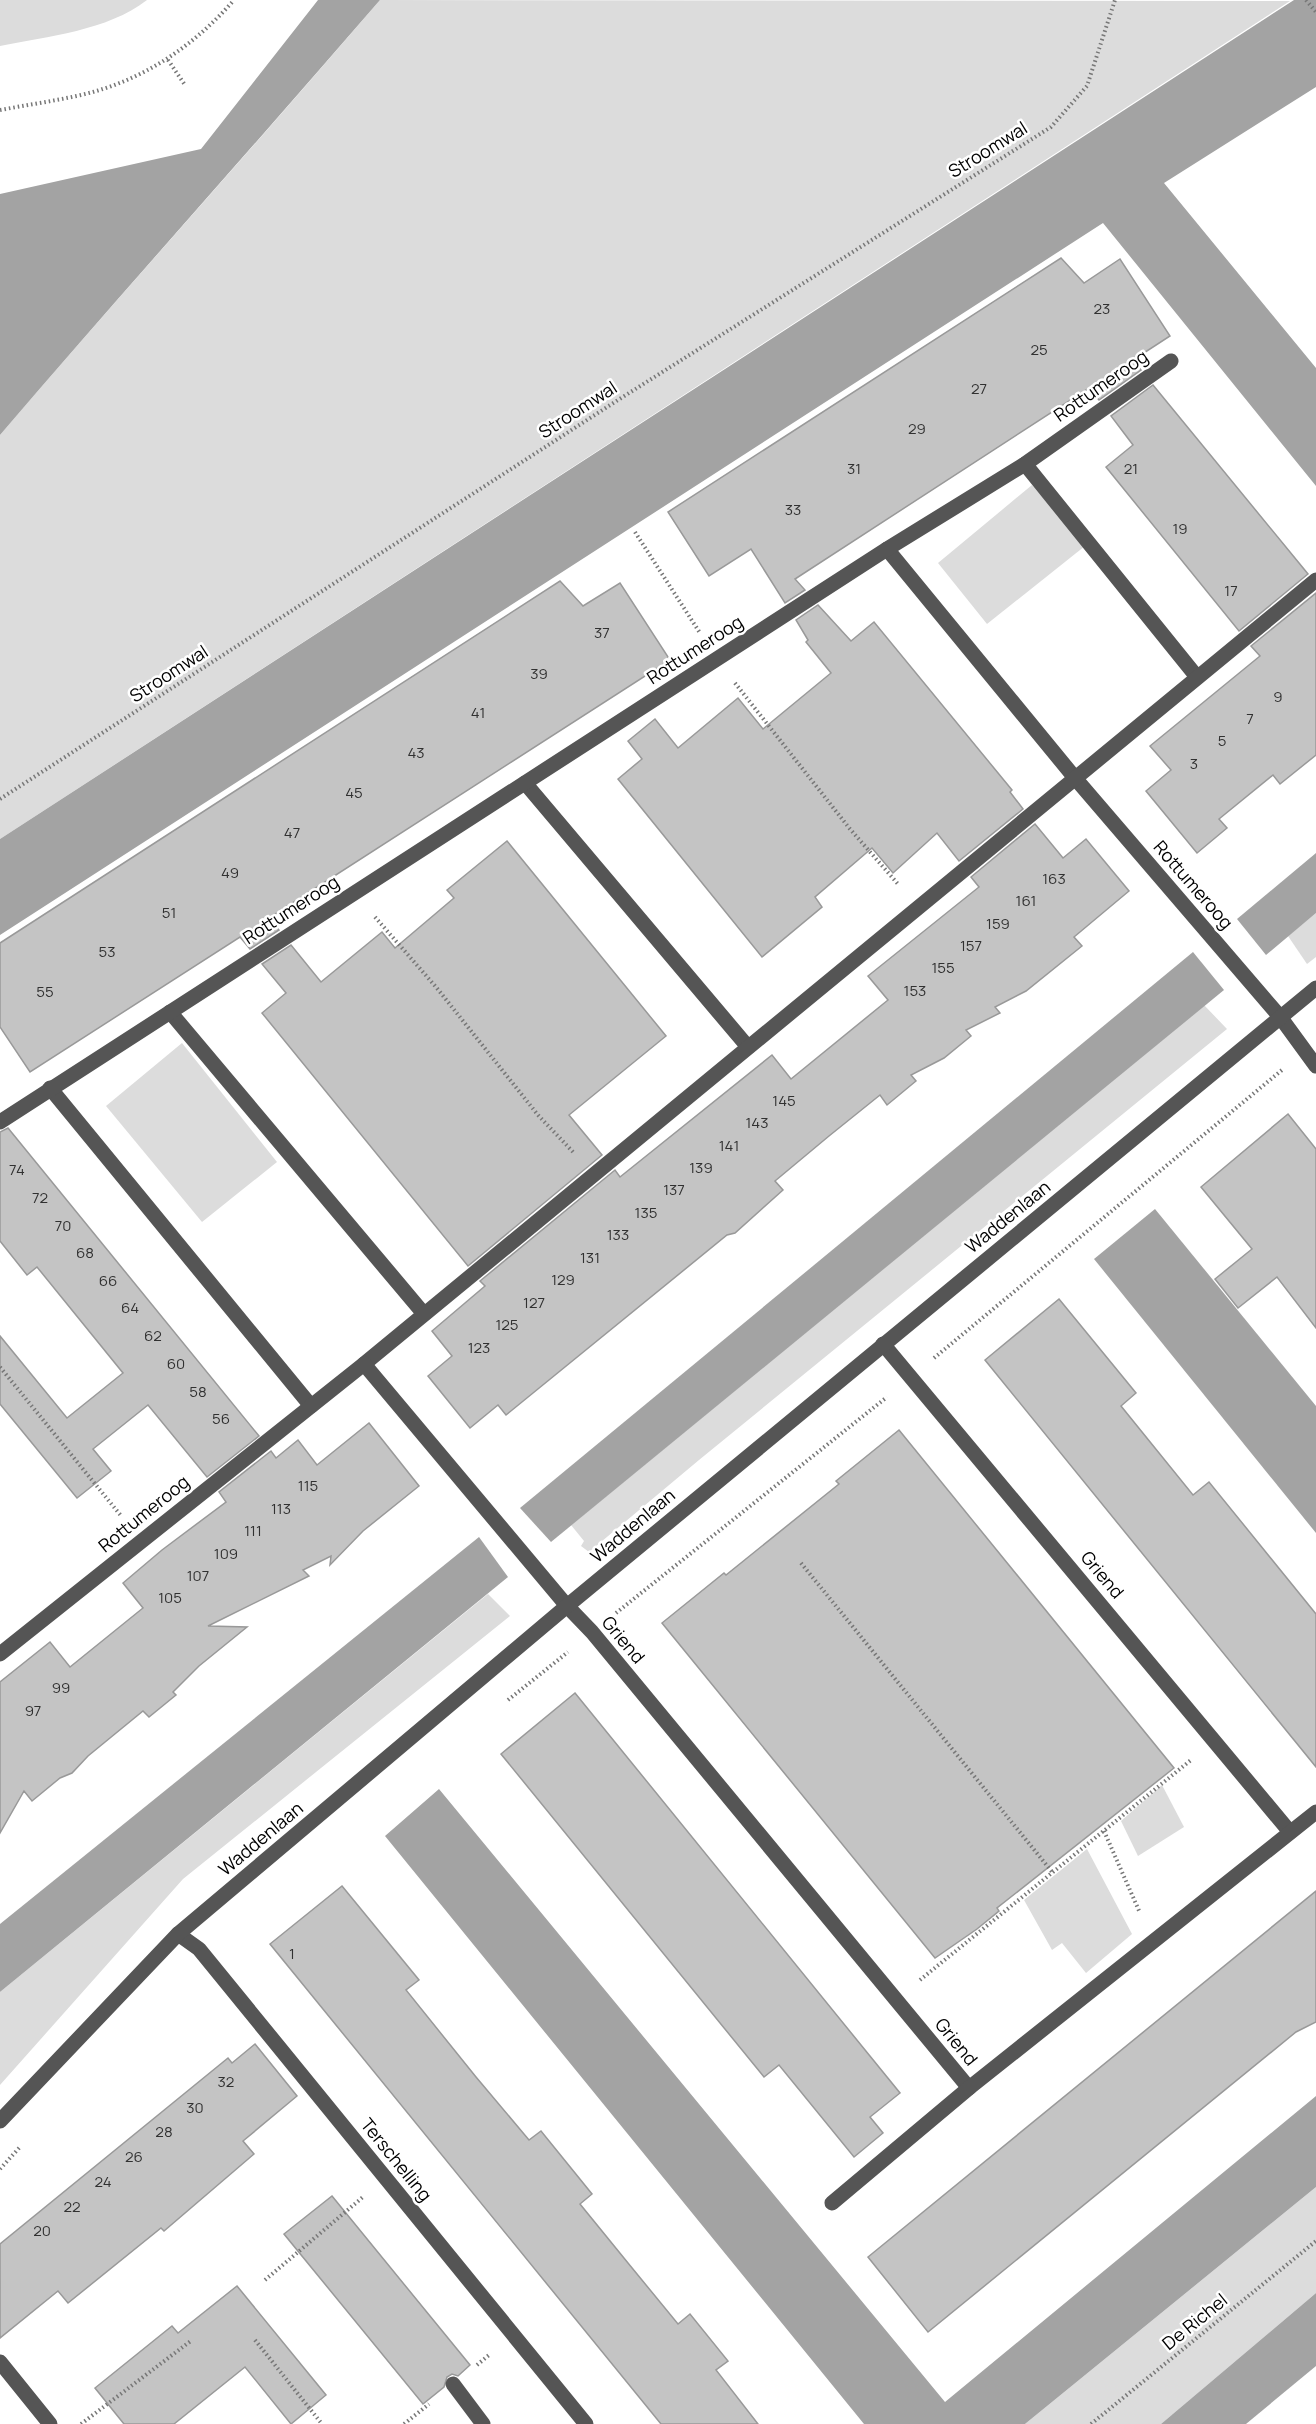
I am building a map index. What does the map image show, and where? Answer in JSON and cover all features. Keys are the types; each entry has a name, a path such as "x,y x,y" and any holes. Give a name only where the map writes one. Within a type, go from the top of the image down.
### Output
{"street":[{"name":"Rottumeroog","path":"0,1122 887,549 1024,464 1171,361"},
{"path":"1024,464 1197,677"},
{"name":"Rottumeroog","path":"887,549 1075,778 1281,1018 1316,1066"},
{"name":"Rottumeroog","path":"0,1654 364,1364 1316,579"},
{"path":"525,783 748,1047"},
{"name":"Waddenlaan","path":"0,2121 178,1934 567,1606 1316,988"},
{"path":"170,1012 424,1314"},
{"path":"50,1088 311,1406"},
{"name":"Griend","path":"883,1344 1290,1832"},
{"path":"364,1364 567,1606"},
{"name":"Griend","path":"567,1606 592,1632 969,2088"},
{"name":"Griend","path":"832,2203 969,2088 1316,1812"},
{"name":"Terschelling","path":"178,1934 199,1949 386,2179 577,2421"},
{"path":"0,2362 50,2424"},
{"path":"453,2384 483,2424"}],"path":[{"path":"0,110 100,89 136,76 168,60 202,32 234,0"},
{"name":"Stroomwal","path":"0,799 628,394 1051,127 1086,86 1115,0"},
{"path":"1306,0 1316,12"},
{"path":"168,60 185,86"},
{"path":"635,532 717,659 850,830 918,907"},
{"path":"354,893 436,987 538,1115 594,1175"},
{"path":"501,1706 912,1377 1304,1052"},
{"path":"0,1367 142,1541"},
{"path":"801,1563 1053,1873"},
{"path":"897,2000 1214,1741"},
{"path":"1104,1831 1152,1941"},
{"path":"0,2169 24,2142"},
{"path":"265,2280 386,2179"},
{"name":"De Richel","path":"1091,2424 1316,2241"},
{"path":"81,2424 192,2340"},
{"path":"255,2340 322,2424"}],"shaded area":[{"path":"0,0 147,0 114,19 96,26 0,46"},
{"path":"318,0 380,0 0,435 0,194 201,149"},
{"path":"380,0 1290,1 0,839 0,435"},
{"path":"1294,0 1316,0 1316,87 1164,183 1316,368 1316,486 1103,223 0,935 0,839"},
{"path":"1032,485 1085,546 987,624 938,563"},
{"path":"1316,853 1316,913 1266,955 1237,919"},
{"path":"1316,913 1316,957 1307,964 1288,936"},
{"path":"1193,952 1224,990 551,1542 520,1508"},
{"path":"1204,1005 1227,1029 589,1552 581,1546 584,1541 571,1525"},
{"path":"182,1043 277,1162 202,1222 106,1106"},
{"path":"1155,1209 1316,1406 1316,1533 1094,1259"},
{"path":"479,1537 508,1577 0,1992 0,1924"},
{"path":"488,1594 510,1616 183,1879 0,2085 0,1992"},
{"path":"1162,1785 1184,1827 1138,1856 1121,1821"},
{"path":"439,1789 945,2402 1316,2096 1316,2187 1025,2424 864,2424 385,1836"},
{"path":"1087,1849 1132,1934 1086,1973 1062,1943 1052,1950 1024,1900"},
{"path":"1316,2187 1316,2293 1161,2424 1025,2424"},
{"path":"1316,2293 1316,2366 1246,2424 1161,2424"}],"building":[{"path":"1061,258 1084,283 1120,259 1170,336 1133,360 1141,370 1099,400 1089,388 795,579 805,590 785,603 751,549 709,576 668,512"},
{"path":"1153,385 1308,574 1239,631 1106,467 1133,445 1111,416"},
{"path":"560,581 583,606 620,583 670,660 269,918 279,930 250,949 240,937 30,1072 0,1027 0,943"},
{"path":"1316,593 1316,755 1280,784 1273,775 1219,819 1227,828 1197,853 1146,791 1171,770 1150,746 1260,656 1251,646"},
{"path":"818,605 851,641 874,622 1012,790 1010,792 1023,809 959,861 937,833 893,873 872,848 815,897 822,907 762,957 618,779 642,759 628,741 655,719 678,748 738,698 763,729 831,673 806,642 808,640 796,620"},
{"path":"1035,824 1063,858 1086,839 1129,891 1074,937 1082,946 1026,991 995,1007 1000,1013 966,1030 971,1036 944,1058 911,1075 916,1081 887,1105 880,1095 829,1136 775,1181 783,1190 735,1233 727,1235 506,1415 498,1405 470,1428 428,1376 452,1356 432,1331 485,1286 480,1281 615,1170 620,1177 772,1055 791,1079 888,1000 868,976 979,887 971,877"},
{"path":"507,841 666,1036 569,1115 602,1155 468,1266 262,1013 286,993 262,964 291,945 321,982 382,932 395,948 454,898 447,890"},
{"path":"1288,1114 1316,1149 1316,1328 1277,1277 1238,1308 1215,1279 1252,1249 1201,1187"},
{"path":"8,1128 259,1436 207,1477 148,1405 93,1449 111,1471 77,1498 0,1404 0,1336 67,1418 123,1373 37,1267 27,1275 0,1241 0,1132"},
{"path":"1059,1299 1136,1393 1121,1406 1193,1495 1209,1482 1316,1614 1316,1767 985,1360"},
{"path":"369,1423 419,1486 363,1531 330,1565 331,1556 303,1570 309,1576 208,1626 247,1627 199,1666 173,1692 176,1695 149,1717 143,1711 88,1756 72,1773 60,1778 32,1801 24,1791 0,1833 0,1682 50,1642 70,1667 143,1608 123,1583 162,1550 226,1502 219,1492 271,1451 276,1458 298,1440 317,1465"},
{"path":"899,1430 1174,1768 997,1908 999,1911 977,1929 935,1958 662,1623 839,1484 836,1481"},
{"path":"575,1693 900,2093 870,2117 883,2133 854,2157 779,2065 764,2077 501,1754"},
{"path":"342,1886 419,1980 406,1990 476,2077 529,2140 541,2131 592,2194 580,2204 678,2324 690,2314 728,2361 716,2370 758,2424 661,2424 270,1944"},
{"path":"1316,1891 1316,2022 1296,2032 928,2332 868,2257"},
{"path":"255,2044 297,2096 243,2141 254,2154 164,2231 161,2228 68,2303 58,2291 0,2338 0,2244 228,2058 232,2063"},
{"path":"332,2196 470,2365 458,2376 452,2374 447,2377 444,2387 423,2404 284,2234"},
{"path":"237,2286 326,2395 291,2424 245,2367 174,2424 124,2424 95,2388 172,2326 178,2333"}]}
